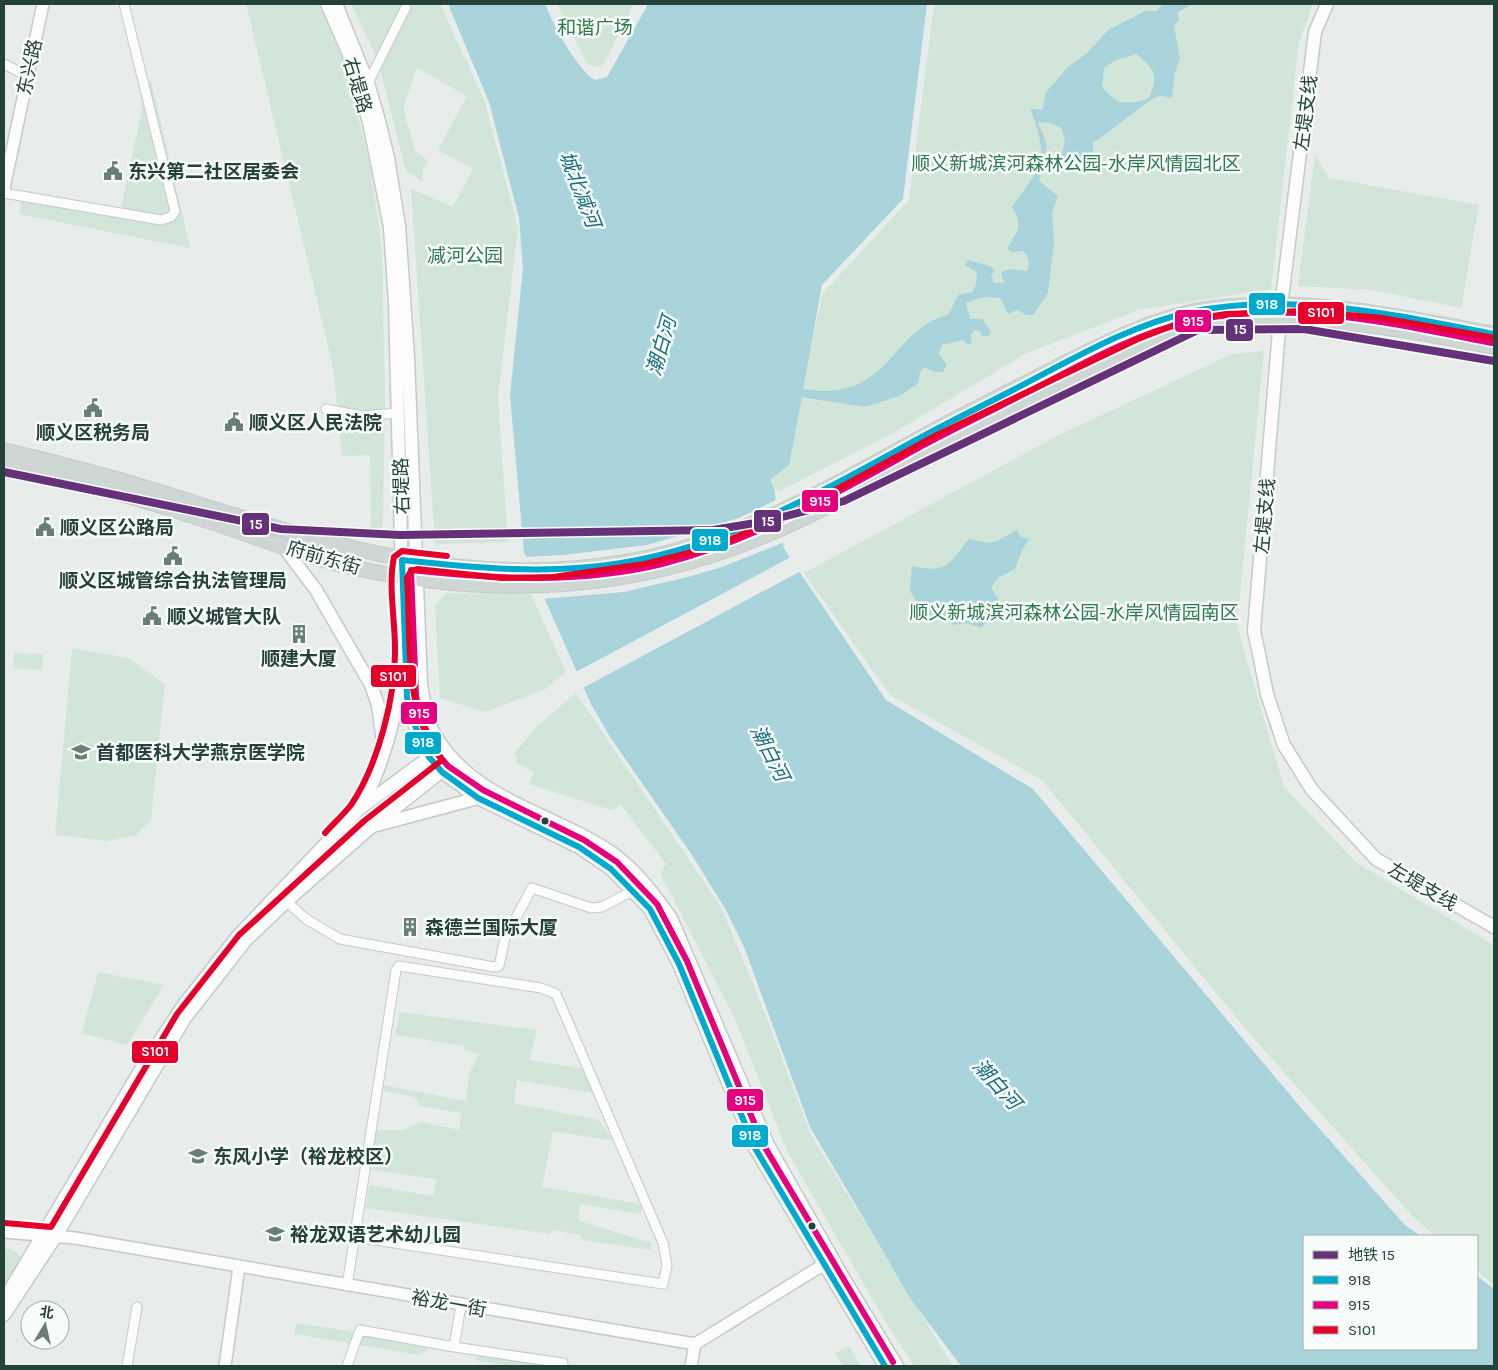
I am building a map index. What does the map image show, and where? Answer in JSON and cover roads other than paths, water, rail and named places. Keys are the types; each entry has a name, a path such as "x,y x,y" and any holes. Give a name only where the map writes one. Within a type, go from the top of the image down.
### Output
{"main road":[{"name":"右堤路","path":"327,4 348,52 360,90 377,155 384,193 393,264 398,413 409,561 416,578 421,684 426,712 434,734 467,775 505,797 579,833 613,854 654,894 671,918 768,1145 828,1262 885,1366"},
{"name":"右堤路","path":"336,4 368,83 388,158 404,271 409,561 402,575 404,661 407,697 412,719 429,757 442,772 478,798 579,847 611,868 634,890 662,929 679,964 755,1148 897,1366"},
{"name":"左堤支线","path":"1327,4 1315,32 1281,306 1254,631 1267,694 1284,745 1312,790 1376,859 1494,927"},
{"name":"府前东街","path":"4,450 91,472 313,539 409,561 481,569 573,568 623,563 678,550 759,522 798,505 926,434 1082,354 1164,320 1214,308 1281,306 1360,311 1494,334"},
{"name":"府前东街","path":"4,463 130,495 341,565 416,578 479,585 529,587 615,578 666,568 714,555 804,518 932,448 1138,348 1187,330 1239,321 1280,320 1359,324 1494,347"},
{"path":"283,546 316,590 371,686 378,704 384,749"},
{"path":"282,898 359,809 376,778 397,703 404,661"},
{"path":"359,809 442,746"},
{"path":"4,1315 140,1071 183,1006 238,936 282,898 442,772 454,760"},
{"path":"370,828 478,798"},
{"path":"4,1300 49,1236"}],"street":[{"name":"东兴路","path":"4,188 43,4"},
{"path":"4,193 161,220 171,218 175,211 124,4"},
{"path":"368,83 406,7"},
{"path":"4,64 27,76"},
{"path":"326,409 361,416 398,413"},
{"path":"282,898 306,919 340,939 494,967 499,966 505,938 532,888 591,908 602,906 634,890"},
{"path":"347,1286 396,970 399,966 541,988 556,994 663,1242 667,1265 663,1284 355,1237"},
{"name":"裕龙一街","path":"4,1232 49,1236 695,1344"},
{"path":"691,1366 695,1344 828,1262"},
{"path":"225,1366 239,1267"},
{"path":"454,1347 461,1305"},
{"path":"127,1366 137,1307"},
{"path":"347,1366 360,1330 454,1347 563,1363 563,1366"}],"water":[{"path":"448,4 545,4 573,57 588,75 595,80 607,77 648,4 927,4 903,199 822,285 803,389 832,391 854,386 872,376 912,335 929,323 949,314 958,295 972,292 976,284 977,272 965,265 968,260 990,266 995,270 991,275 994,283 1004,283 1001,272 1011,269 1027,271 1027,256 1023,251 1013,252 1007,249 1019,225 1012,207 1031,181 1040,161 1040,140 1030,108 1042,110 1046,92 1068,67 1087,53 1108,30 1145,11 1157,11 1163,4 1187,4 1188,7 1178,12 1179,20 1174,26 1180,58 1175,72 1172,98 1160,96 1154,98 1093,142 1093,162 1087,159 1072,167 1061,159 1065,140 1061,128 1050,123 1038,122 1047,145 1039,181 1058,196 1052,212 1054,242 1048,293 1033,315 1027,315 1017,310 1008,314 1000,298 983,297 966,303 970,319 982,319 991,332 989,336 982,336 980,331 974,330 971,335 972,342 968,345 963,340 942,345 939,354 947,365 943,372 935,372 924,367 920,372 918,384 899,396 865,407 802,397 789,465 770,480 774,488 784,549 886,700 1033,789 1302,1109 1405,1225 1420,1235 1303,1235 1303,1350 1478,1350 1478,1277 1494,1289 1494,1366 961,1366 912,1301 810,1127 744,947 727,912 692,855 610,737 591,704 524,552 510,395 523,268 519,218 489,102","holes":["1136,54 1148,64 1154,74 1154,85 1148,99 1127,103 1122,102 1112,97 1102,86 1104,68 1114,61"]},
{"path":"1017,530 1021,537 1029,539 1022,550 1015,569 999,577 991,587 999,601 981,628 966,623 953,625 940,616 924,614 910,591 912,566 940,568 951,561 969,539 989,543 997,541"}],"metro line":[{"name":"15","path":"4,472 281,529 400,535 713,530 767,521 844,501 1198,330 1304,329 1494,361"}],"place":[{"name":"东兴第二社区居委会","path":"113,171"},
{"name":"顺义区税务局","path":"93,408"},
{"name":"顺义区人民法院","path":"234,422"},
{"name":"顺义区公路局","path":"45,527"},
{"name":"顺义区城管综合执法管理局","path":"173,556"},
{"name":"顺义城管大队","path":"152,616"},
{"name":"顺建大厦","path":"299,634"},
{"name":"首都医科大学燕京医学院","path":"81,752"},
{"name":"森德兰国际大厦","path":"410,927"},
{"name":"东风小学（裕龙校区）","path":"198,1156"},
{"name":"裕龙双语艺术幼儿园","path":"275,1234"}],"park label":[{"name":"和谐广场","path":"595,27"},
{"name":"顺义新城滨河森林公园-水岸风情园北区","path":"1076,163"},
{"name":"减河公园","path":"465,255"},
{"name":"顺义新城滨河森林公园-水岸风情园南区","path":"1074,612"}],"water label":[{"name":"城北减河","path":"580,189"},
{"name":"潮白河","path":"661,346"},
{"name":"潮白河","path":"770,753"},
{"name":"潮白河","path":"997,1084"}]}
